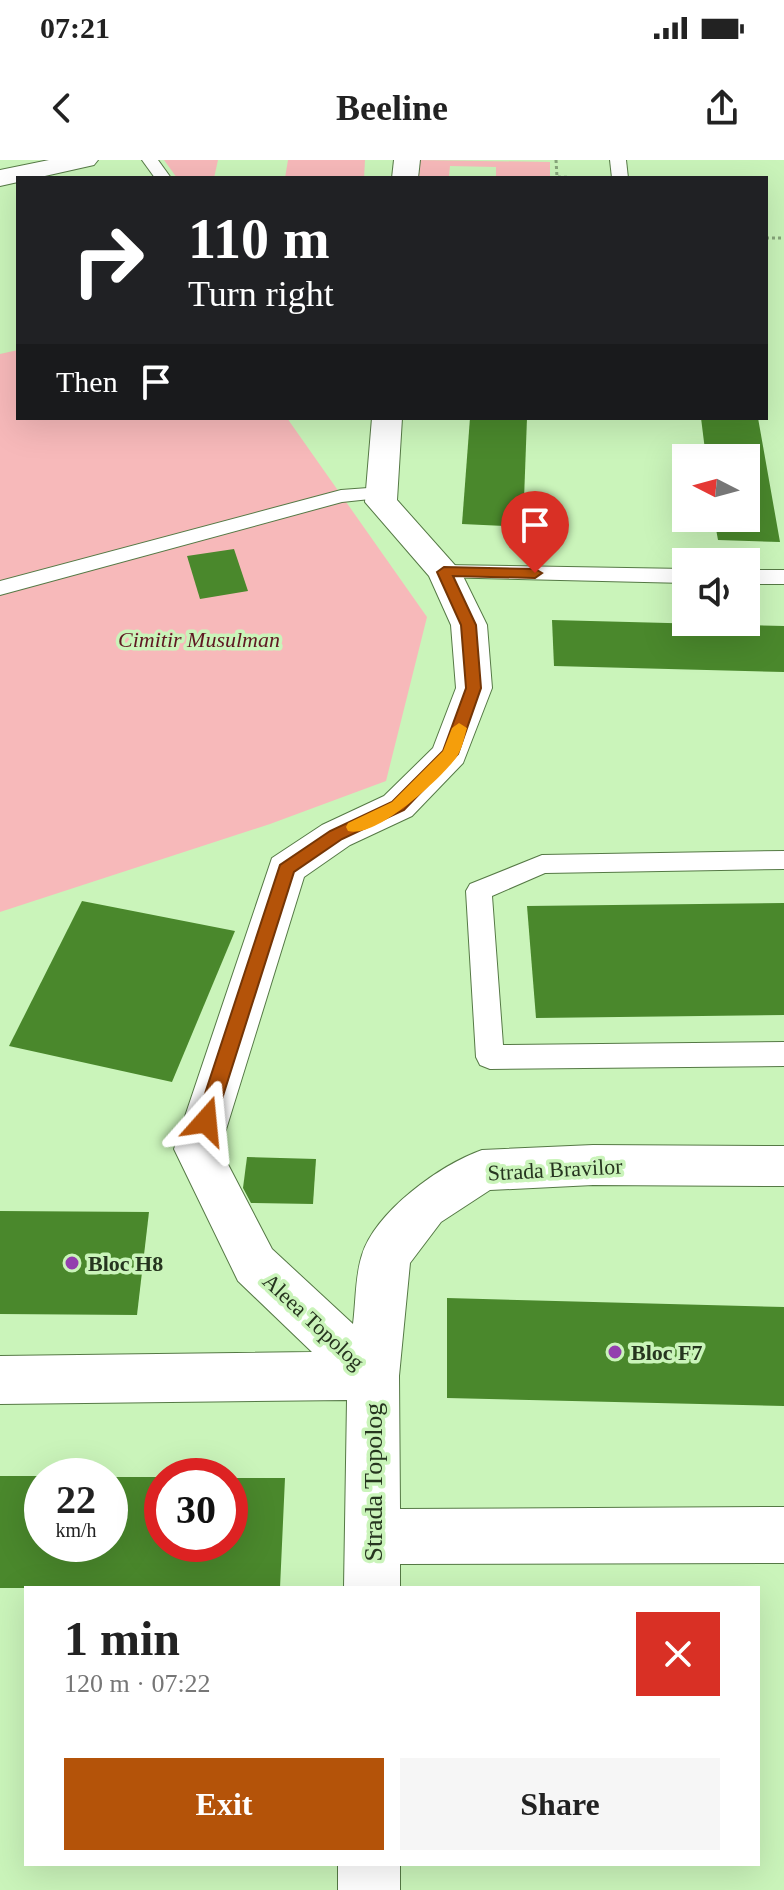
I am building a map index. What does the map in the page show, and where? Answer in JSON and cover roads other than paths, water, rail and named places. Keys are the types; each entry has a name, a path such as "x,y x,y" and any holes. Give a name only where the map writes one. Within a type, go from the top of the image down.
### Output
{"street":[{"path":"0,178 85,160"},
{"path":"382,493 387,420"},
{"name":"Aleea Topolog","path":"373,1376 255,1265 197,1149 286,869 336,835 398,806 450,754 474,688 469,625 444,572 381,502 382,493"},
{"name":"Strada Bravilor","path":"373,1376 386,1256 424,1207 482,1170 593,1165 784,1166"},
{"name":"Aleea Topolog","path":"0,1380 373,1376"},
{"name":"Strada Topolog","path":"372,1563 373,1376"},
{"path":"372,1563 784,1535"},
{"path":"369,1866 369,1890"}],"lane":[{"path":"0,588 341,496 382,493"},
{"path":"444,572 672,576"},
{"path":"760,577 784,577"},
{"path":"784,860 542,864 479,891 490,1057 784,1054"}],"place":[{"name":"Bloc H8","path":"72,1263"},
{"name":"Bloc F7","path":"615,1352"}],"park label":[{"name":"Cimitir Musulman","path":"199,639"}]}
